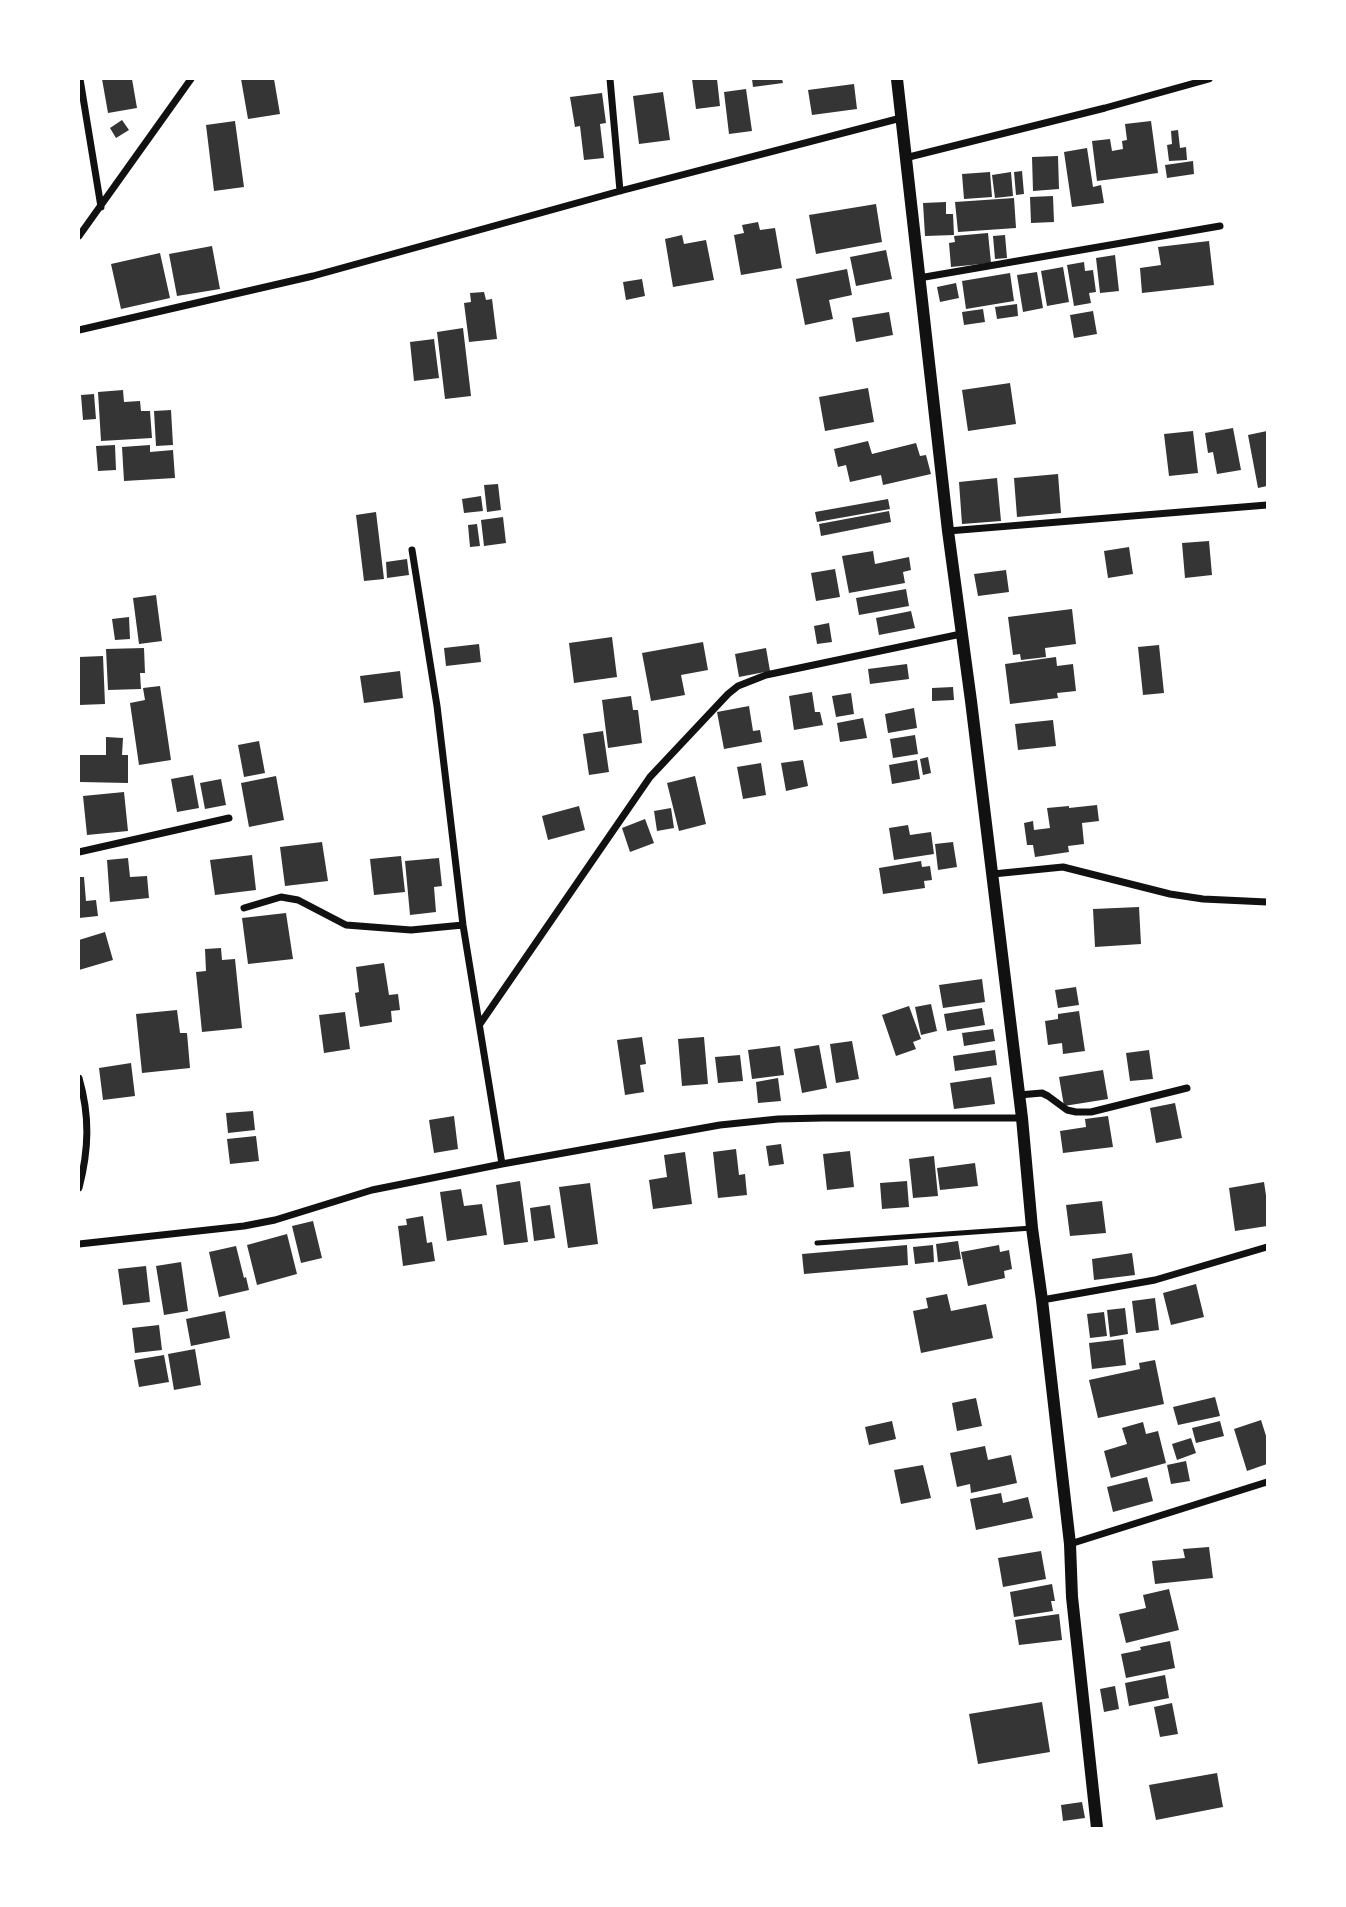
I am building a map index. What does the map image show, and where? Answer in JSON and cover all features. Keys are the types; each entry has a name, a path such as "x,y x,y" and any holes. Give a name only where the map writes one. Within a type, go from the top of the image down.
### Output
{"street":[{"path":"80,79 101,207"},
{"path":"79,236 191,79"},
{"path":"610,79 620,191"},
{"path":"897,79 919,278 953,531 961,634 1022,1118 1032,1228 1070,1544 1072,1597 1097,1828"},
{"path":"905,158 1209,79"},
{"path":"79,330 313,276 620,191 901,118"},
{"path":"919,278 1220,226"},
{"path":"953,531 1267,505"},
{"path":"412,550 437,706 463,925 502,1164"},
{"path":"480,1024 650,777 738,686 766,675 961,634"},
{"path":"79,852 229,818"},
{"path":"993,874 1063,867 1170,894 1203,899 1267,902"},
{"path":"244,908 281,897 298,900 346,925 411,930 463,925"},
{"path":"79,1078 88,1126 87,1151 79,1188"},
{"path":"1018,1095 1042,1093 1067,1110 1091,1112 1187,1087"},
{"path":"79,1244 244,1226 275,1220 372,1191 502,1164 720,1125 778,1119 1022,1118"},
{"path":"1042,1300 1155,1280 1267,1247"},
{"path":"1070,1544 1267,1482"}],"lane":[{"path":"817,1243 1032,1228"}],"building":[{"path":"102,79 132,79 137,108 108,113"},
{"path":"241,79 274,79 280,114 248,119"},
{"path":"692,79 717,79 720,106 696,109"},
{"path":"752,79 782,79 783,83 753,87"},
{"path":"854,84 857,109 812,115 808,90"},
{"path":"746,89 752,131 729,134 724,92"},
{"path":"663,92 670,140 639,144 633,96"},
{"path":"602,93 606,123 600,124 604,158 584,160 580,126 575,127 570,97"},
{"path":"122,120 129,130 116,138 110,128"},
{"path":"235,121 244,187 214,191 206,125"},
{"path":"1151,121 1158,173 1097,181 1092,141 1110,139 1112,151 1123,149 1122,141 1127,140 1125,124"},
{"path":"1178,130 1180,148 1186,147 1187,160 1169,161 1167,145 1172,144 1171,131"},
{"path":"1087,148 1093,187 1101,185 1104,203 1072,207 1064,152"},
{"path":"1058,156 1059,189 1033,191 1032,157"},
{"path":"1193,161 1194,174 1167,178 1165,165"},
{"path":"1022,171 1024,194 1016,195 1014,172"},
{"path":"990,172 992,197 964,199 962,174"},
{"path":"1011,172 1013,196 995,198 992,175"},
{"path":"1053,196 1054,222 1031,223 1030,197"},
{"path":"1014,198 1016,228 958,232 955,202"},
{"path":"946,202 946,214 953,214 954,235 925,236 923,203"},
{"path":"876,204 882,242 816,254 809,215"},
{"path":"758,222 760,230 775,228 782,268 741,275 734,235 744,233 742,225"},
{"path":"988,233 991,263 951,267 949,243 955,242 954,236"},
{"path":"682,235 684,244 706,240 714,280 673,287 665,239"},
{"path":"1005,235 1007,258 995,259 993,236"},
{"path":"1209,241 1214,285 1142,293 1140,268 1161,265 1158,247"},
{"path":"212,246 220,289 177,296 169,254"},
{"path":"886,250 892,279 856,286 850,257"},
{"path":"160,253 170,298 121,309 111,264"},
{"path":"1115,255 1119,291 1100,293 1096,258"},
{"path":"1084,262 1085,271 1093,270 1096,292 1089,293 1091,303 1074,306 1067,265"},
{"path":"1063,267 1069,302 1047,306 1041,271"},
{"path":"847,269 852,295 829,300 833,319 805,325 796,279"},
{"path":"1037,272 1043,308 1023,312 1017,275"},
{"path":"1010,273 1014,301 966,309 962,281"},
{"path":"642,279 645,296 626,300 623,282"},
{"path":"956,283 959,298 940,302 937,287"},
{"path":"484,292 486,300 492,299 497,339 469,342 464,303 471,302 470,293"},
{"path":"1017,304 1018,316 997,319 995,307"},
{"path":"983,309 985,322 964,325 962,312"},
{"path":"1093,311 1097,334 1074,338 1070,315"},
{"path":"889,312 893,335 856,342 852,318"},
{"path":"463,328 471,396 445,399 437,332"},
{"path":"434,339 439,378 414,381 410,342"},
{"path":"1010,383 1016,424 968,431 962,390"},
{"path":"868,388 874,422 825,431 819,397"},
{"path":"123,390 124,402 140,401 141,411 150,411 152,438 101,441 98,392"},
{"path":"94,394 96,419 83,420 81,395"},
{"path":"171,410 173,445 156,446 154,411"},
{"path":"1233,428 1241,470 1217,474 1213,452 1208,453 1205,433"},
{"path":"1193,431 1198,473 1169,476 1164,434"},
{"path":"1267,431 1267,486 1258,488 1248,435"},
{"path":"868,441 872,454 916,443 920,456 926,455 931,474 883,485 881,475 850,482 846,465 838,467 834,449"},
{"path":"115,445 116,470 98,471 96,446"},
{"path":"150,445 150,452 173,450 175,478 124,481 122,447"},
{"path":"1058,474 1061,513 1017,517 1014,478"},
{"path":"997,478 1001,521 962,524 959,482"},
{"path":"498,484 501,510 487,512 484,485"},
{"path":"481,496 483,511 464,513 462,499"},
{"path":"888,499 890,509 817,522 815,512"},
{"path":"889,511 891,522 821,536 819,524"},
{"path":"376,512 384,579 364,581 356,515"},
{"path":"503,517 506,543 484,546 481,520"},
{"path":"477,524 480,546 470,547 468,525"},
{"path":"1209,541 1212,575 1185,578 1182,543"},
{"path":"1129,547 1133,574 1108,578 1104,551"},
{"path":"873,551 875,564 909,557 911,570 903,572 905,583 849,593 842,556"},
{"path":"407,559 409,575 387,578 386,562"},
{"path":"835,569 840,597 816,601 811,573"},
{"path":"1006,570 1009,592 978,596 974,574"},
{"path":"906,589 909,606 859,615 856,598"},
{"path":"156,595 162,641 139,644 133,598"},
{"path":"1072,609 1076,644 1045,648 1046,657 1021,660 1020,654 1013,655 1008,617"},
{"path":"911,611 915,628 879,635 876,618"},
{"path":"129,617 130,639 115,640 112,619"},
{"path":"829,623 832,642 817,644 814,626"},
{"path":"612,637 617,677 574,683 569,643"},
{"path":"703,642 708,670 681,675 685,695 651,701 642,653"},
{"path":"479,644 481,662 446,666 444,648"},
{"path":"1159,645 1164,693 1143,695 1138,647"},
{"path":"144,648 145,673 140,673 141,689 108,690 106,649"},
{"path":"766,648 770,671 739,677 735,654"},
{"path":"103,656 105,704 79,705 79,657"},
{"path":"1056,657 1057,666 1073,664 1076,691 1057,693 1058,698 1010,704 1005,664"},
{"path":"907,664 909,679 870,684 868,669"},
{"path":"400,671 403,698 364,703 360,676"},
{"path":"160,686 171,760 139,765 130,703 145,700 143,688"},
{"path":"953,687 954,700 932,701 932,688"},
{"path":"812,692 815,712 820,712 823,725 794,730 789,696"},
{"path":"851,693 854,714 836,717 832,696"},
{"path":"631,696 633,710 638,710 642,743 608,748 602,700"},
{"path":"749,706 753,731 760,730 762,742 724,749 717,712"},
{"path":"914,708 917,728 888,733 885,714"},
{"path":"863,718 867,738 840,742 837,723"},
{"path":"1053,720 1056,746 1018,750 1015,724"},
{"path":"603,731 609,772 589,775 583,734"},
{"path":"915,735 918,754 893,758 890,739"},
{"path":"106,737 123,738 122,755 128,755 128,783 80,782 80,755 106,755"},
{"path":"259,741 265,773 244,777 238,745"},
{"path":"928,757 931,773 923,775 920,759"},
{"path":"803,760 808,786 786,791 781,763"},
{"path":"917,760 920,779 892,784 889,765"},
{"path":"761,763 766,795 743,799 737,767"},
{"path":"193,775 199,808 177,812 171,779"},
{"path":"276,776 284,820 249,827 241,783"},
{"path":"695,776 706,824 679,831 667,783"},
{"path":"221,779 226,805 205,809 200,783"},
{"path":"124,792 128,831 87,835 83,796"},
{"path":"1097,805 1099,821 1082,823 1084,844 1068,846 1069,852 1035,857 1033,845 1027,845 1024,823 1033,821 1034,830 1050,828 1047,808"},
{"path":"579,806 585,830 548,840 542,816"},
{"path":"671,808 674,828 657,831 654,811"},
{"path":"645,819 654,843 630,852 622,828"},
{"path":"908,825 910,835 931,832 934,854 894,860 889,828"},
{"path":"322,842 328,881 285,886 280,847"},
{"path":"953,842 957,867 938,870 935,844"},
{"path":"252,855 256,890 215,895 210,860"},
{"path":"401,856 405,892 374,895 370,859"},
{"path":"128,858 130,877 147,876 149,898 110,902 107,860"},
{"path":"439,858 442,886 434,887 436,912 410,915 405,861"},
{"path":"921,861 922,867 930,866 932,880 924,881 925,888 883,894 879,868"},
{"path":"79,877 84,877 86,901 96,900 98,916 79,918"},
{"path":"1139,907 1141,944 1095,947 1093,909"},
{"path":"286,913 293,959 248,964 242,918"},
{"path":"105,932 113,960 79,970 79,940"},
{"path":"221,948 222,960 235,959 242,1028 202,1032 196,972 206,971 205,949"},
{"path":"384,963 389,995 398,994 400,1010 391,1011 392,1022 360,1027 355,993 359,992 356,967"},
{"path":"982,979 985,1002 943,1008 939,985"},
{"path":"1076,987 1079,1005 1058,1008 1055,990"},
{"path":"931,1004 937,1031 921,1035 915,1007"},
{"path":"909,1006 921,1039 913,1042 916,1049 896,1056 882,1015"},
{"path":"982,1008 985,1025 947,1031 944,1014"},
{"path":"177,1010 180,1033 187,1033 190,1068 142,1073 136,1014"},
{"path":"1079,1011 1085,1051 1063,1054 1062,1043 1048,1045 1045,1021 1058,1019 1058,1014"},
{"path":"345,1012 350,1049 324,1053 319,1015"},
{"path":"993,1029 995,1041 964,1046 962,1033"},
{"path":"642,1037 646,1064 640,1065 644,1092 625,1095 617,1040"},
{"path":"704,1037 708,1084 682,1086 678,1039"},
{"path":"852,1041 859,1079 836,1083 830,1044"},
{"path":"819,1045 827,1088 802,1093 794,1049"},
{"path":"780,1046 784,1075 752,1079 748,1050"},
{"path":"995,1050 997,1065 955,1071 953,1056"},
{"path":"1149,1050 1153,1079 1130,1081 1126,1053"},
{"path":"740,1055 743,1081 718,1083 715,1057"},
{"path":"131,1063 135,1096 103,1100 99,1068"},
{"path":"1103,1070 1108,1099 1064,1106 1059,1077"},
{"path":"991,1077 995,1104 954,1109 950,1083"},
{"path":"778,1078 781,1101 758,1103 756,1082"},
{"path":"1175,1103 1182,1138 1156,1143 1150,1108"},
{"path":"253,1111 255,1130 228,1133 226,1113"},
{"path":"454,1116 458,1149 434,1153 429,1120"},
{"path":"1108,1116 1113,1147 1063,1153 1060,1131 1086,1127 1085,1119"},
{"path":"256,1136 259,1161 230,1164 227,1139"},
{"path":"781,1144 784,1164 769,1166 766,1146"},
{"path":"736,1149 739,1175 745,1174 747,1195 718,1198 713,1152"},
{"path":"850,1151 854,1187 827,1190 823,1154"},
{"path":"685,1152 692,1204 653,1209 649,1180 667,1177 664,1155"},
{"path":"934,1156 938,1196 913,1198 909,1159"},
{"path":"975,1163 978,1186 940,1190 937,1168"},
{"path":"520,1181 528,1242 504,1245 496,1185"},
{"path":"907,1181 909,1207 882,1209 880,1183"},
{"path":"1264,1182 1267,1226 1235,1231 1229,1188"},
{"path":"590,1183 598,1244 568,1248 559,1187"},
{"path":"461,1189 464,1206 482,1204 487,1235 447,1241 440,1192"},
{"path":"1102,1201 1106,1233 1070,1236 1066,1205"},
{"path":"550,1205 555,1238 534,1241 530,1208"},
{"path":"423,1216 427,1243 432,1242 435,1261 403,1266 398,1226 407,1225 406,1219"},
{"path":"313,1221 322,1258 301,1263 292,1226"},
{"path":"287,1234 297,1274 257,1285 247,1245"},
{"path":"958,1241 961,1259 938,1262 936,1244"},
{"path":"907,1245 908,1265 804,1274 802,1254"},
{"path":"933,1245 934,1262 915,1264 913,1247"},
{"path":"999,1245 1000,1252 1009,1250 1012,1269 1004,1271 1005,1278 968,1286 961,1252"},
{"path":"236,1246 249,1290 219,1297 209,1252"},
{"path":"1132,1253 1135,1275 1094,1280 1092,1259"},
{"path":"181,1262 188,1311 164,1315 156,1266"},
{"path":"146,1266 150,1302 123,1305 118,1269"},
{"path":"1196,1284 1204,1317 1171,1325 1163,1293"},
{"path":"947,1294 951,1311 986,1304 993,1338 921,1353 913,1311 928,1308 926,1298"},
{"path":"1155,1298 1159,1330 1136,1333 1132,1301"},
{"path":"1125,1308 1128,1334 1110,1337 1107,1310"},
{"path":"225,1311 230,1338 191,1346 186,1319"},
{"path":"1104,1312 1107,1336 1090,1338 1087,1314"},
{"path":"159,1325 162,1350 135,1353 132,1328"},
{"path":"1123,1339 1126,1365 1092,1369 1089,1343"},
{"path":"195,1349 201,1385 174,1390 168,1354"},
{"path":"164,1355 169,1382 139,1387 134,1360"},
{"path":"1155,1360 1164,1404 1098,1418 1089,1380 1140,1369 1139,1363"},
{"path":"1215,1397 1220,1416 1178,1425 1173,1407"},
{"path":"976,1398 982,1426 957,1431 952,1403"},
{"path":"1261,1420 1267,1439 1267,1464 1247,1471 1234,1429"},
{"path":"892,1421 896,1439 869,1445 865,1427"},
{"path":"1220,1421 1224,1436 1196,1443 1192,1428"},
{"path":"1143,1422 1146,1434 1158,1431 1166,1463 1111,1478 1104,1451 1127,1444 1122,1428"},
{"path":"1191,1438 1196,1453 1177,1460 1172,1444"},
{"path":"985,1446 988,1460 1011,1455 1017,1483 971,1493 970,1484 957,1487 950,1453"},
{"path":"1186,1461 1190,1481 1171,1484 1167,1465"},
{"path":"923,1465 931,1498 901,1504 894,1470"},
{"path":"1147,1477 1153,1501 1113,1512 1107,1487"},
{"path":"1001,1493 1003,1503 1028,1497 1033,1518 976,1530 970,1499"},
{"path":"1209,1547 1213,1578 1155,1584 1152,1561 1185,1558 1183,1549"},
{"path":"1041,1551 1046,1579 1003,1587 998,1558"},
{"path":"1052,1584 1055,1601 1051,1601 1053,1611 1014,1617 1010,1592"},
{"path":"1169,1589 1179,1630 1126,1643 1119,1614 1146,1608 1143,1595"},
{"path":"1059,1614 1062,1640 1019,1645 1015,1620"},
{"path":"1170,1641 1175,1668 1126,1678 1121,1654"},
{"path":"1165,1675 1169,1698 1129,1706 1125,1683"},
{"path":"1115,1686 1119,1709 1104,1712 1100,1689"},
{"path":"1042,1702 1050,1752 978,1764 969,1714"},
{"path":"1172,1703 1178,1734 1160,1737 1154,1707"},
{"path":"1217,1773 1223,1807 1156,1820 1149,1785"},
{"path":"1082,1802 1085,1818 1063,1821 1061,1805"}]}
